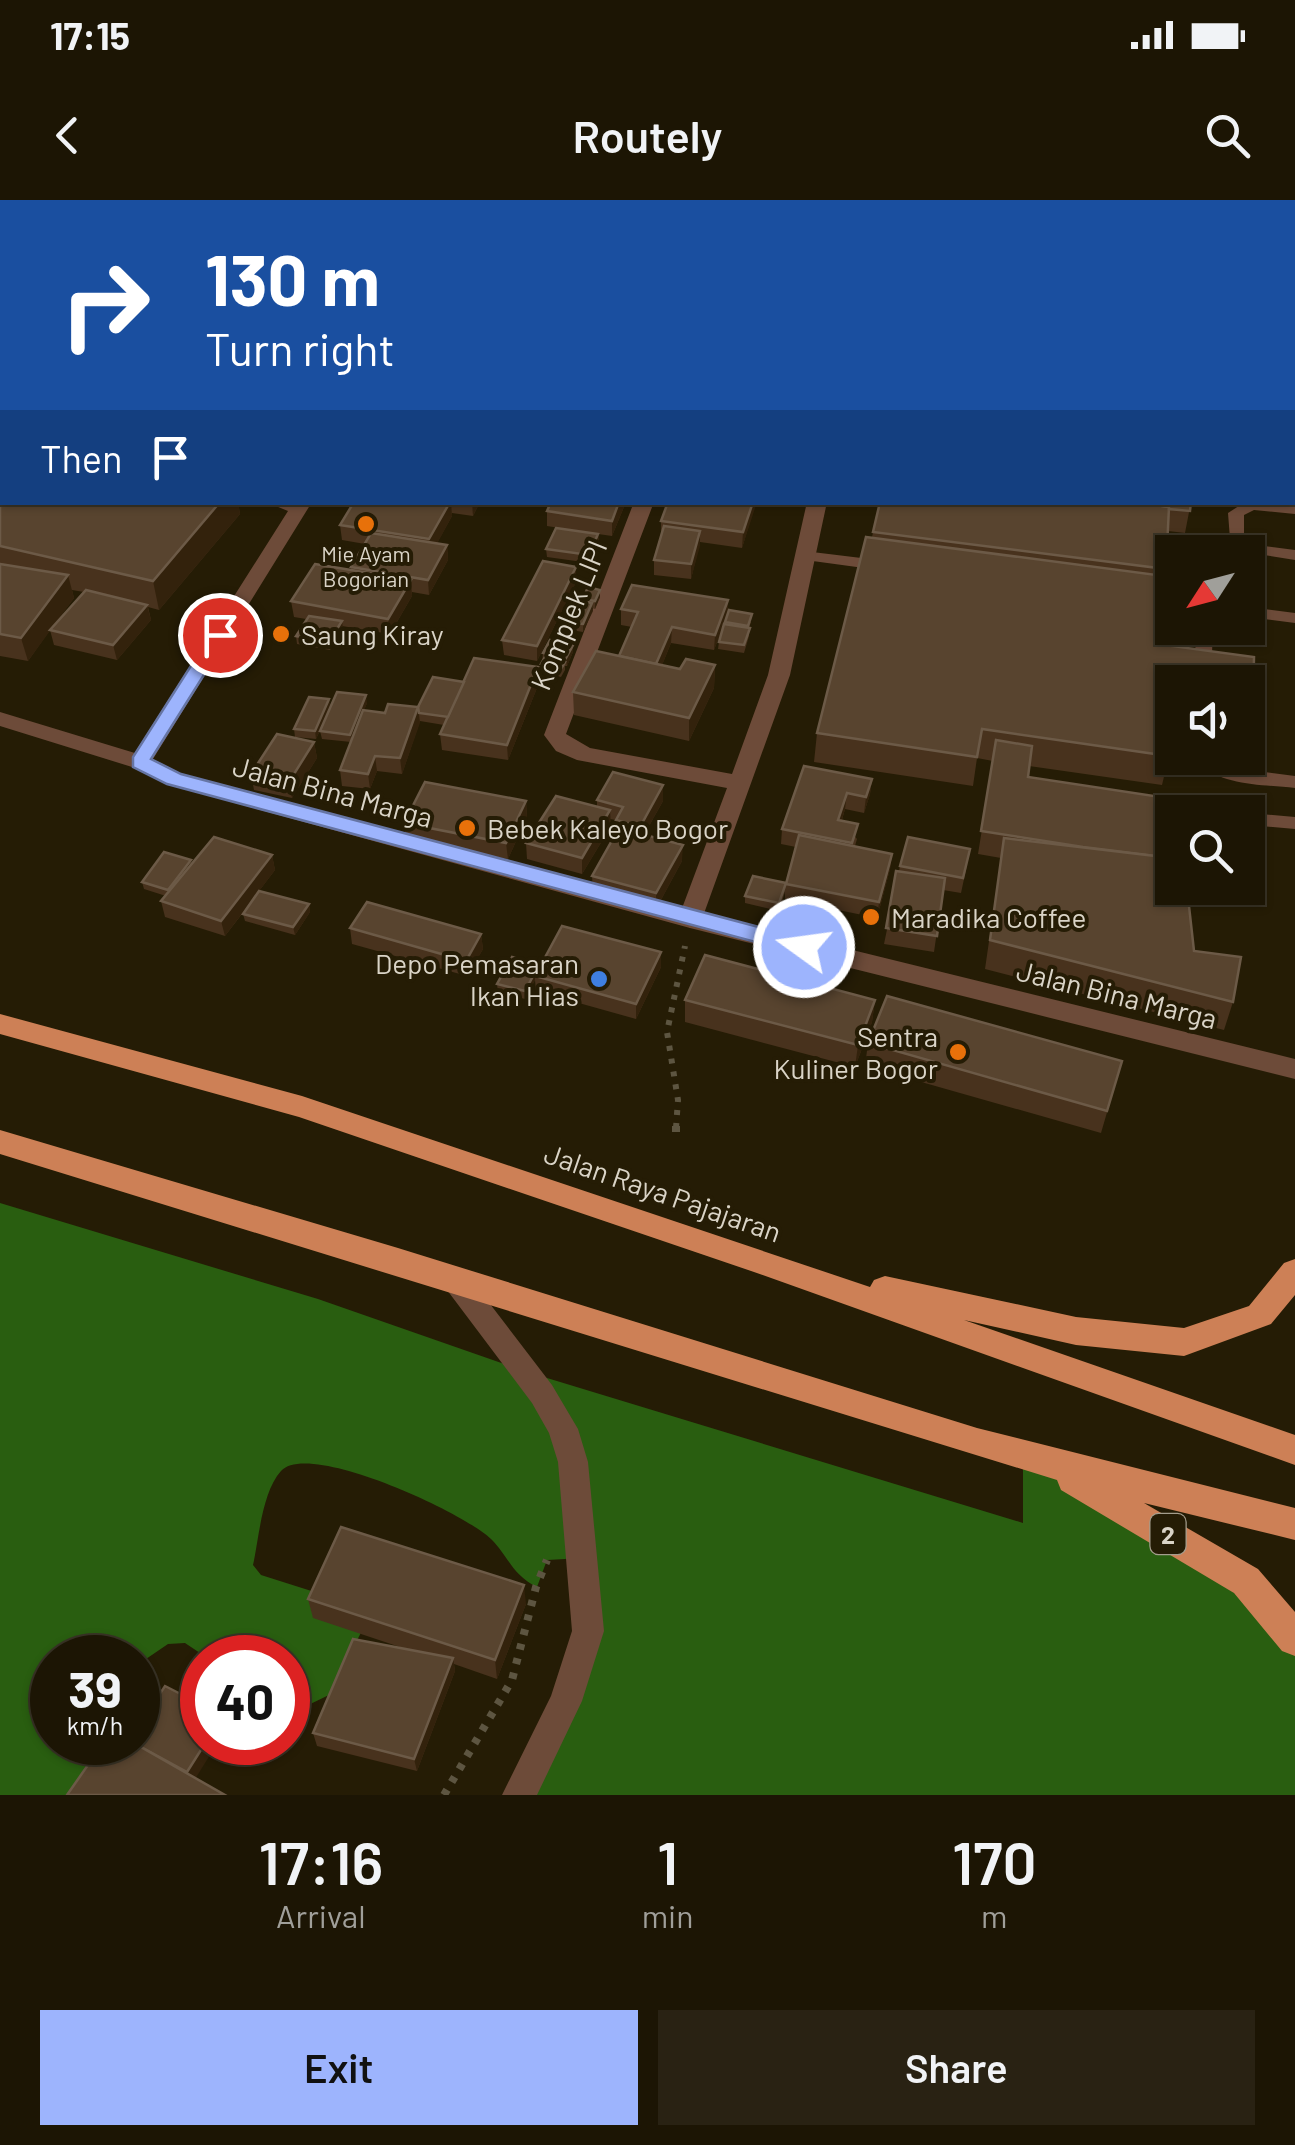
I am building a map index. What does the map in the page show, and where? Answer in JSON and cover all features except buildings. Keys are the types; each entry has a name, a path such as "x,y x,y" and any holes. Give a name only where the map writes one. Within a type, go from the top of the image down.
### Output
{"highway":[{"name":"Jalan Raya Pajajaran","path":"0,1024 302,1107 762,1262 1295,1450"},
{"path":"0,1142 454,1278 831,1399 1023,1453"},
{"path":"762,1262 1076,1331 1184,1342 1260,1315 1295,1272"},
{"name":"2","path":"1023,1453 1201,1503 1295,1524"},
{"name":"2","path":"1023,1453 1102,1494 1246,1581 1295,1638"}],"street":[{"path":"140,762 301,505"},
{"name":"Komplek LIPI","path":"643,505 555,735 564,746 585,755 742,783"},
{"path":"690,919 780,675 816,505"},
{"name":"Jalan Bina Marga","path":"0,719 140,762 174,779 690,919 1295,1070"},
{"path":"454,1278 542,1394 563,1429 573,1462 588,1630 566,1702 520,1795"}],"lane":[{"path":"1295,509 1252,505 1236,512 1236,536 1252,548 1295,555"},
{"path":"804,556 901,568"},
{"path":"1265,562 1295,566"},
{"path":"1265,605 1295,609"},
{"path":"1265,614 1295,618"},
{"path":"1250,775 1295,782"},
{"path":"1265,820 1295,823"}],"path":[{"path":"676,1132 678,1100 667,1032 690,919"},
{"path":"444,1795 511,1682 529,1630 540,1571 547,1560 583,1558"}],"green space":[{"path":"0,1203 318,1299 524,1371 1023,1523 1023,1453 1101,1494 1295,1638 1295,1795 520,1795 566,1701 583,1558 547,1560 537,1587 516,1571 491,1539 451,1513 352,1472 297,1464 281,1471 269,1491 253,1565 261,1575 365,1608 369,1617 329,1695 310,1704 310,1635 180,1635 180,1643 160,1649 160,1635 30,1635 30,1765 89,1765 71,1795 0,1795"}],"place":[{"name":"Mie Ayam Bogorian","path":"366,524"},
{"name":"Saung Kiray","path":"281,634"},
{"name":"Bebek Kaleyo Bogor","path":"467,828"},
{"name":"Maradika Coffee","path":"871,917"},
{"name":"Depo Pemasaran Ikan Hias","path":"599,979"},
{"name":"Sentra Kuliner Bogor","path":"958,1052"}],"route":[{"path":"220,635 140,762 174,779 804,947"}]}
